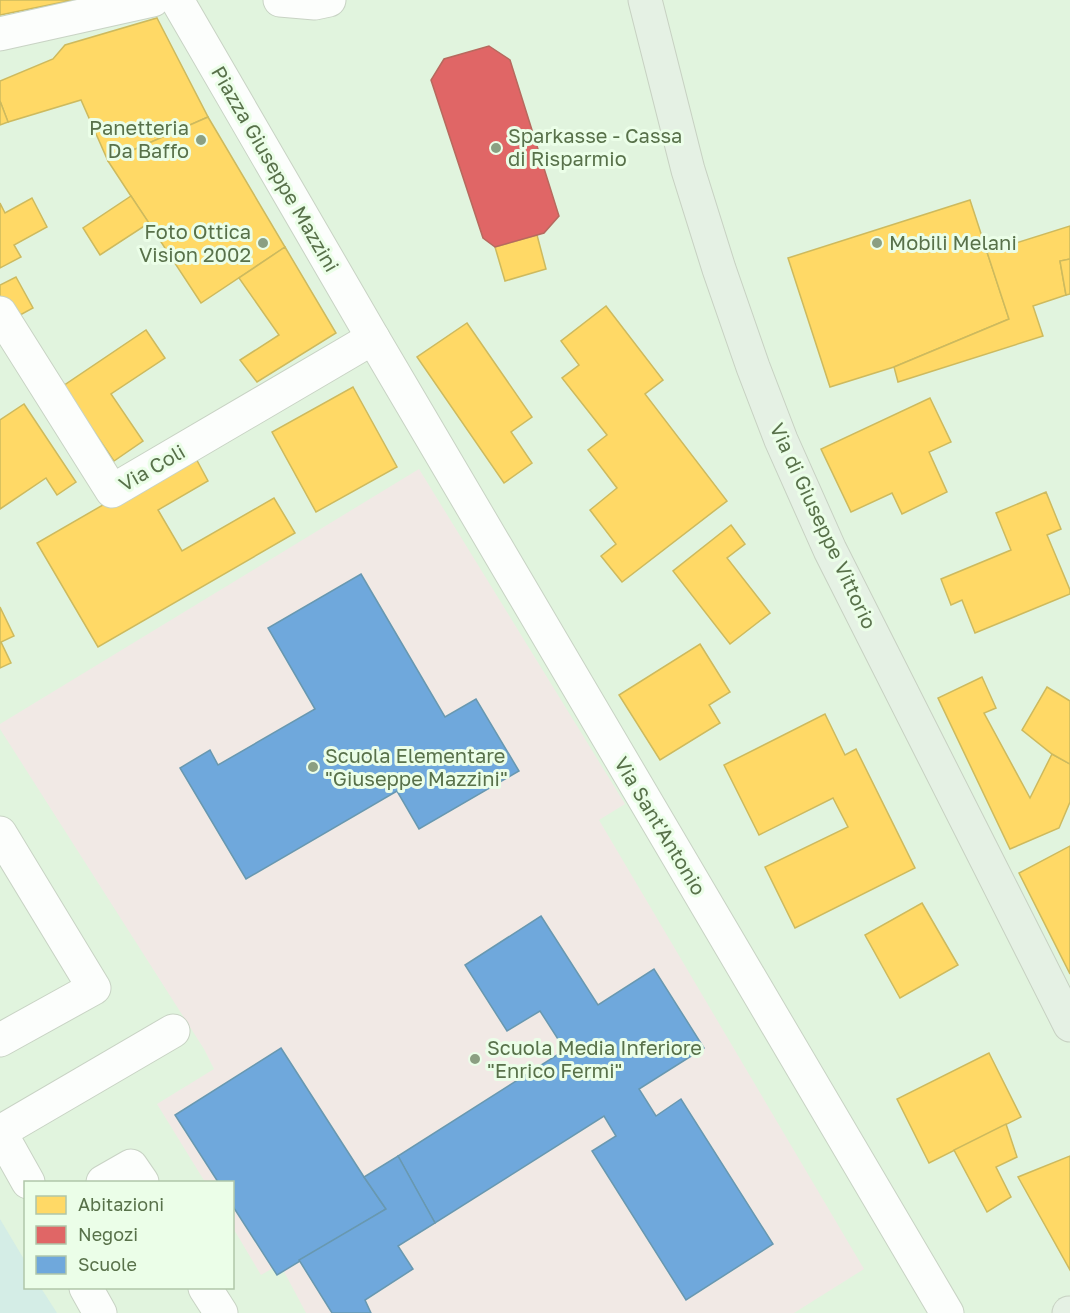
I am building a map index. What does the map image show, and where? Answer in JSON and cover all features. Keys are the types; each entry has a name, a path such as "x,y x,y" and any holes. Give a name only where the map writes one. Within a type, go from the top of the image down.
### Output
{"main road":[{"name":"Via di Giuseppe Vittorio","path":"645,0 692,181 719,269 781,440 830,550 1070,1025"}],"street":[{"path":"0,34 153,0"},
{"name":"Piazza Giuseppe Mazzini","path":"177,0 373,338"},
{"path":"280,0 315,3 329,0"},
{"name":"Via Coli","path":"0,313 112,491 373,338"},
{"name":"Via Sant'Antonio","path":"373,338 947,1313"},
{"path":"0,833 94,988 0,1040"},
{"path":"27,1181 0,1132 173,1030"},
{"path":"105,1181 131,1166 141,1181"},
{"path":"87,1289 100,1313"},
{"path":"206,1289 221,1313"}],"shaded area":[{"path":"0,0 1070,0 1070,1313 0,1313"},
{"path":"419,469 625,804 599,820 864,1269 794,1313 306,1313 280,1264 261,1275 234,1230 234,1181 204,1181 157,1104 214,1069 204,1049 0,729 0,724"},
{"path":"0,1219 24,1259 24,1289 42,1289 57,1313 0,1313"}],"building: Abitazioni":[{"path":"0,0 73,0 0,15"},
{"path":"157,18 208,117 108,161 81,100 8,122 0,101 0,81 53,59 65,45"},
{"path":"0,101 8,122 0,125"},
{"path":"208,117 285,247 201,303 108,161"},
{"path":"131,196 149,223 100,255 83,228"},
{"path":"32,198 47,227 14,245 21,257 0,268 0,203 5,213"},
{"path":"970,200 1009,319 894,367 830,387 788,258"},
{"path":"1070,226 1070,259 1060,261 1066,295 1033,306 1043,336 898,382 894,367 1009,319 987,252"},
{"path":"537,235 546,269 505,281 495,247"},
{"path":"285,247 336,333 257,382 240,360 279,335 239,278"},
{"path":"1070,259 1070,294 1066,295 1060,261"},
{"path":"16,277 33,308 11,320 0,300 0,285"},
{"path":"606,306 663,380 645,394 727,501 622,582 601,556 616,544 590,510 617,488 588,450 607,435 562,378 579,365 561,341"},
{"path":"467,323 532,417 511,432 532,463 504,483 417,357"},
{"path":"146,330 165,358 111,394 143,441 114,461 63,386"},
{"path":"353,387 397,467 316,512 272,432"},
{"path":"930,398 951,442 929,452 947,492 902,514 892,493 851,512 821,449"},
{"path":"24,404 76,482 57,495 46,478 0,509 0,420"},
{"path":"193,453 208,481 158,510 182,551 274,498 295,533 98,647 37,543"},
{"path":"1046,492 1061,529 1047,535 1070,594 975,633 962,600 951,605 941,579 1011,550 996,513"},
{"path":"731,525 745,544 727,558 770,613 730,644 673,571"},
{"path":"0,607 14,636 1,642 11,663 0,668"},
{"path":"700,644 730,692 709,705 720,723 660,760 619,695"},
{"path":"982,677 996,708 984,713 1030,798 1052,754 1070,764 1070,802 1059,828 1010,849 938,698"},
{"path":"1047,687 1070,701 1070,764 1052,754 1022,730"},
{"path":"825,714 845,755 856,749 915,868 795,928 765,867 848,827 833,798 759,835 724,765"},
{"path":"1070,846 1070,974 1019,873"},
{"path":"922,903 958,965 900,998 865,935"},
{"path":"989,1053 1021,1117 929,1163 897,1099"},
{"path":"1006,1124 1017,1157 996,1167 1011,1197 987,1212 954,1150"},
{"path":"1070,1156 1070,1270 1018,1177"}],"building: Negozi":[{"name":"Sparkasse - Cassa di Risparmio","path":"489,46 510,60 559,216 544,233 495,247 483,238 431,80 444,59"}],"building: Scuole":[{"path":"361,574 445,717 476,699 519,771 419,829 397,791 246,879 180,768 210,750 218,765 315,709 268,628"},
{"path":"541,916 598,1005 654,969 704,1048 639,1089 656,1116 681,1099 773,1244 686,1300 592,1151 616,1136 604,1116 435,1223 398,1156 565,1050 540,1011 507,1031 465,965"},
{"path":"281,1048 386,1209 277,1275 234,1208 234,1181 217,1181 175,1115"},
{"path":"398,1156 435,1223 398,1246 413,1269 365,1300 371,1313 332,1313 299,1260 386,1209 364,1177"}],"place":[{"name":"Panetteria Da Baffo","path":"201,140"},
{"name":"Sparkasse - Cassa di Risparmio","path":"496,148"},
{"name":"Foto Ottica Vision 2002","path":"263,243"},
{"name":"Mobili Melani","path":"877,243"},
{"name":"Scuola Elementare \"Giuseppe Mazzini\"","path":"313,767"},
{"name":"Scuola Media Inferiore \"Enrico Fermi\"","path":"475,1059"}]}
